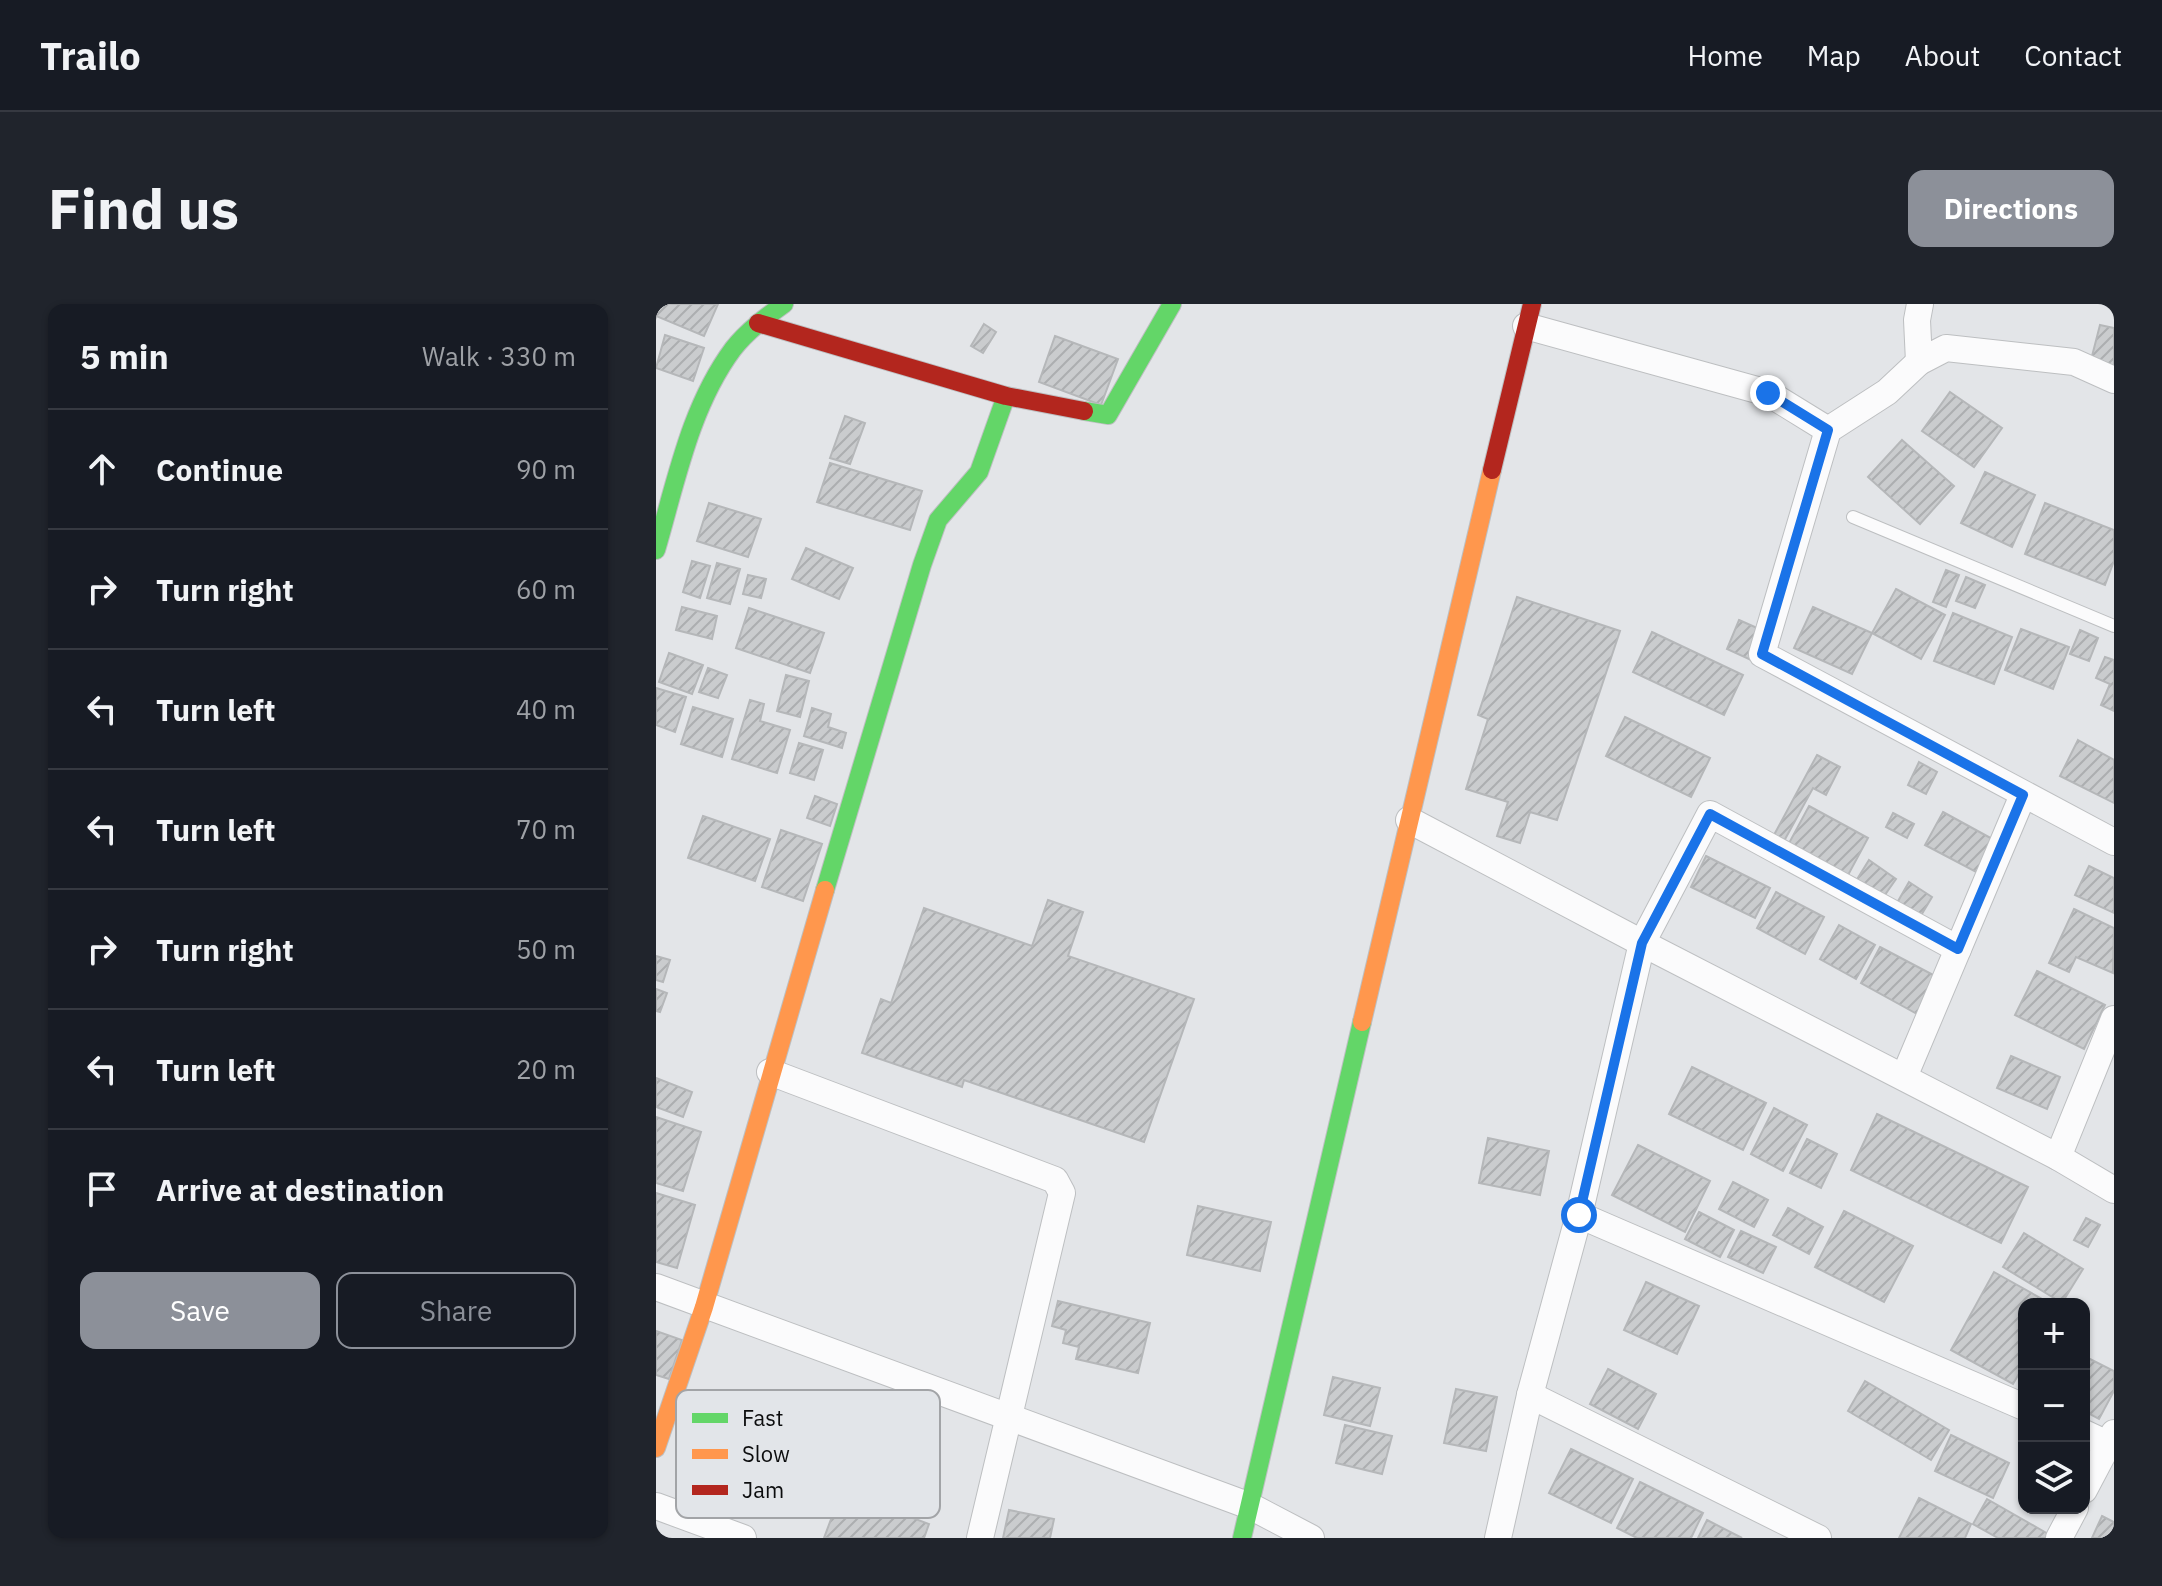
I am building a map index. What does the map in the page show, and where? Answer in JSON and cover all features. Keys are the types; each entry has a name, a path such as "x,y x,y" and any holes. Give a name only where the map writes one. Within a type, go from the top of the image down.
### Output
{"street":[{"path":"656,550 692,430 711,384 734,347 758,323 784,304"},
{"path":"758,323 1006,396 1108,415 1172,304"},
{"path":"1919,362 1917,320 1920,304"},
{"path":"1242,1538 1529,315 1768,393 1828,430"},
{"path":"2114,380 2074,362 1946,348 1919,362 1887,392 1828,430 1762,654 2114,842"},
{"path":"656,1448 704,1307 770,1072 922,565 938,520 979,472 1006,396"},
{"path":"1904,1077 2023,795"},
{"path":"1498,1538 1530,1395 1579,1215 1642,943 1710,814 1958,949"},
{"path":"1409,820 2058,1157 2114,1190"},
{"path":"2058,1157 2114,1019"},
{"path":"770,1072 1055,1180 1062,1193 980,1538"},
{"path":"1579,1215 2018,1404"},
{"path":"656,1287 930,1390"},
{"path":"940,1394 1250,1506 1311,1538"},
{"path":"1530,1395 1818,1538"},
{"path":"2090,1475 2105,1439"},
{"path":"656,1506 676,1513"},
{"path":"2059,1538 2072,1514"},
{"path":"689,1518 743,1538"}],"lane":[{"path":"1853,517 2114,626"}],"building":[{"path":"656,304 718,304 704,336 656,316"},
{"path":"984,324 996,332 983,353 971,346"},
{"path":"2100,325 2114,328 2114,366 2091,360"},
{"path":"665,335 704,348 693,381 656,368"},
{"path":"1055,336 1118,359 1101,405 1039,382"},
{"path":"1950,392 2002,428 1974,467 1922,431"},
{"path":"845,416 865,423 850,464 830,458"},
{"path":"1902,440 1954,486 1920,524 1868,477"},
{"path":"830,463 922,491 910,530 817,502"},
{"path":"1985,472 2035,495 2012,547 1961,523"},
{"path":"709,503 761,519 748,557 697,541"},
{"path":"2045,503 2114,530 2114,561 2105,585 2025,554"},
{"path":"806,548 853,568 839,599 792,579"},
{"path":"692,561 710,566 700,598 683,592"},
{"path":"717,563 740,569 730,604 707,598"},
{"path":"1946,570 1959,575 1946,607 1933,602"},
{"path":"748,575 766,579 761,598 743,594"},
{"path":"1966,577 1985,585 1975,608 1956,601"},
{"path":"1896,589 1945,615 1921,659 1872,633"},
{"path":"1517,597 1620,631 1557,820 1530,812 1520,843 1497,836 1508,802 1466,789 1488,719 1478,715"},
{"path":"682,607 717,616 712,639 676,630"},
{"path":"1813,607 1872,633 1852,674 1794,648"},
{"path":"749,608 824,633 810,673 736,648"},
{"path":"1953,613 2012,637 1994,684 1934,661"},
{"path":"1739,620 1764,631 1751,660 1727,649"},
{"path":"2021,629 2069,647 2053,689 2005,670"},
{"path":"2080,630 2098,638 2089,661 2070,654"},
{"path":"1652,632 1743,675 1724,715 1633,672"},
{"path":"669,653 703,665 692,694 659,682"},
{"path":"2105,657 2114,660 2114,711 2101,705 2110,684 2096,678"},
{"path":"708,668 727,675 718,698 699,692"},
{"path":"786,675 809,681 800,717 777,711"},
{"path":"656,688 686,697 675,732 656,725"},
{"path":"750,700 764,704 760,721 790,730 777,773 732,759"},
{"path":"693,707 733,719 722,757 681,744"},
{"path":"812,708 831,714 828,727 846,733 842,748 804,736"},
{"path":"1625,717 1710,758 1691,797 1606,756"},
{"path":"2078,740 2114,760 2114,803 2060,776"},
{"path":"799,743 823,750 814,780 790,773"},
{"path":"1817,755 1840,767 1826,795 1813,788 1784,841 1774,835"},
{"path":"1919,762 1937,772 1926,794 1908,785"},
{"path":"815,796 837,804 830,826 807,818"},
{"path":"1809,806 1868,838 1847,877 1788,845"},
{"path":"1943,812 1996,841 1978,873 1925,845"},
{"path":"1893,813 1914,824 1907,838 1886,827"},
{"path":"703,816 770,839 755,881 688,858"},
{"path":"781,830 822,844 803,901 762,887"},
{"path":"1706,856 1770,888 1755,918 1691,887"},
{"path":"1869,860 1896,879 1882,899 1856,881"},
{"path":"2089,866 2114,878 2114,913 2075,895"},
{"path":"1909,882 1932,897 1920,917 1897,903"},
{"path":"1776,892 1824,917 1805,954 1757,928"},
{"path":"1048,900 1083,912 1068,956 1194,999 1144,1142 964,1080 962,1087 862,1053 881,999 891,1003 924,908 1032,946"},
{"path":"2074,909 2114,928 2113,973 2076,957 2069,972 2049,963"},
{"path":"1839,925 1875,945 1856,979 1820,959"},
{"path":"1880,947 1937,977 1917,1014 1861,983"},
{"path":"656,956 670,960 663,982 656,980"},
{"path":"2037,971 2105,1005 2084,1049 2015,1015"},
{"path":"656,989 667,993 660,1012 656,1011"},
{"path":"2011,1056 2060,1077 2047,1109 1997,1088"},
{"path":"1692,1067 1766,1103 1743,1150 1669,1114"},
{"path":"656,1078 692,1092 683,1117 656,1107"},
{"path":"1774,1108 1807,1125 1783,1171 1751,1154"},
{"path":"1877,1114 2028,1187 2001,1243 1851,1170"},
{"path":"656,1117 701,1132 683,1191 656,1183"},
{"path":"1488,1138 1549,1151 1540,1195 1479,1183"},
{"path":"1807,1139 1837,1154 1821,1188 1790,1173"},
{"path":"1638,1145 1710,1181 1685,1232 1612,1195"},
{"path":"1733,1182 1768,1200 1754,1227 1719,1209"},
{"path":"656,1193 695,1205 677,1268 656,1262"},
{"path":"1198,1206 1271,1222 1260,1271 1187,1255"},
{"path":"1788,1208 1823,1227 1809,1254 1773,1235"},
{"path":"1844,1211 1913,1246 1884,1302 1815,1267"},
{"path":"1699,1212 1734,1230 1720,1257 1685,1239"},
{"path":"2086,1218 2100,1225 2088,1247 2074,1240"},
{"path":"1741,1231 1776,1247 1763,1273 1728,1257"},
{"path":"2024,1233 2083,1269 2065,1298 2054,1298 2003,1267"},
{"path":"1994,1272 2040,1298 2018,1298 2018,1375 2013,1384 1951,1350"},
{"path":"1646,1282 1699,1306 1677,1354 1624,1330"},
{"path":"1058,1301 1150,1323 1138,1373 1076,1359 1079,1347 1063,1343 1066,1330 1052,1326"},
{"path":"656,1331 682,1340 669,1379 656,1375"},
{"path":"2090,1359 2114,1371 2114,1391 2099,1419 2090,1414"},
{"path":"1608,1369 1656,1394 1638,1429 1590,1404"},
{"path":"1333,1377 1380,1388 1370,1426 1324,1415"},
{"path":"1865,1381 1949,1430 1931,1460 1848,1411"},
{"path":"1456,1389 1497,1397 1486,1451 1444,1443"},
{"path":"1345,1425 1392,1436 1382,1474 1336,1463"},
{"path":"1951,1435 2009,1463 1993,1498 1935,1471"},
{"path":"1571,1449 1633,1479 1611,1523 1549,1493"},
{"path":"1640,1482 1703,1513 1691,1538 1637,1538 1617,1528"},
{"path":"1919,1498 1971,1524 1965,1538 1899,1538"},
{"path":"1987,1499 2050,1535 2048,1538 1998,1538 1973,1524"},
{"path":"1009,1510 1054,1519 1050,1538 1003,1538"},
{"path":"2102,1516 2114,1522 2114,1538 2092,1538"},
{"path":"831,1518 913,1518 929,1524 924,1538 824,1538"},
{"path":"1707,1520 1742,1538 1698,1538"}],"traffic: fast":[{"path":"656,550 686,446 706,395 738,342 784,304"},
{"path":"1084,411 1108,415 1172,304"},
{"path":"825,890 938,520 979,472 1006,396"},
{"path":"1242,1538 1362,1022"}],"traffic: slow":[{"path":"1362,1022 1492,470"},
{"path":"656,1448 704,1307 825,890"}],"traffic: jam":[{"path":"1492,470 1532,304"},
{"path":"758,323 1006,396 1084,411"}],"route":[{"path":"1579,1215 1642,943 1710,814 1958,949 2023,795 1762,654 1828,430 1768,393"}]}
